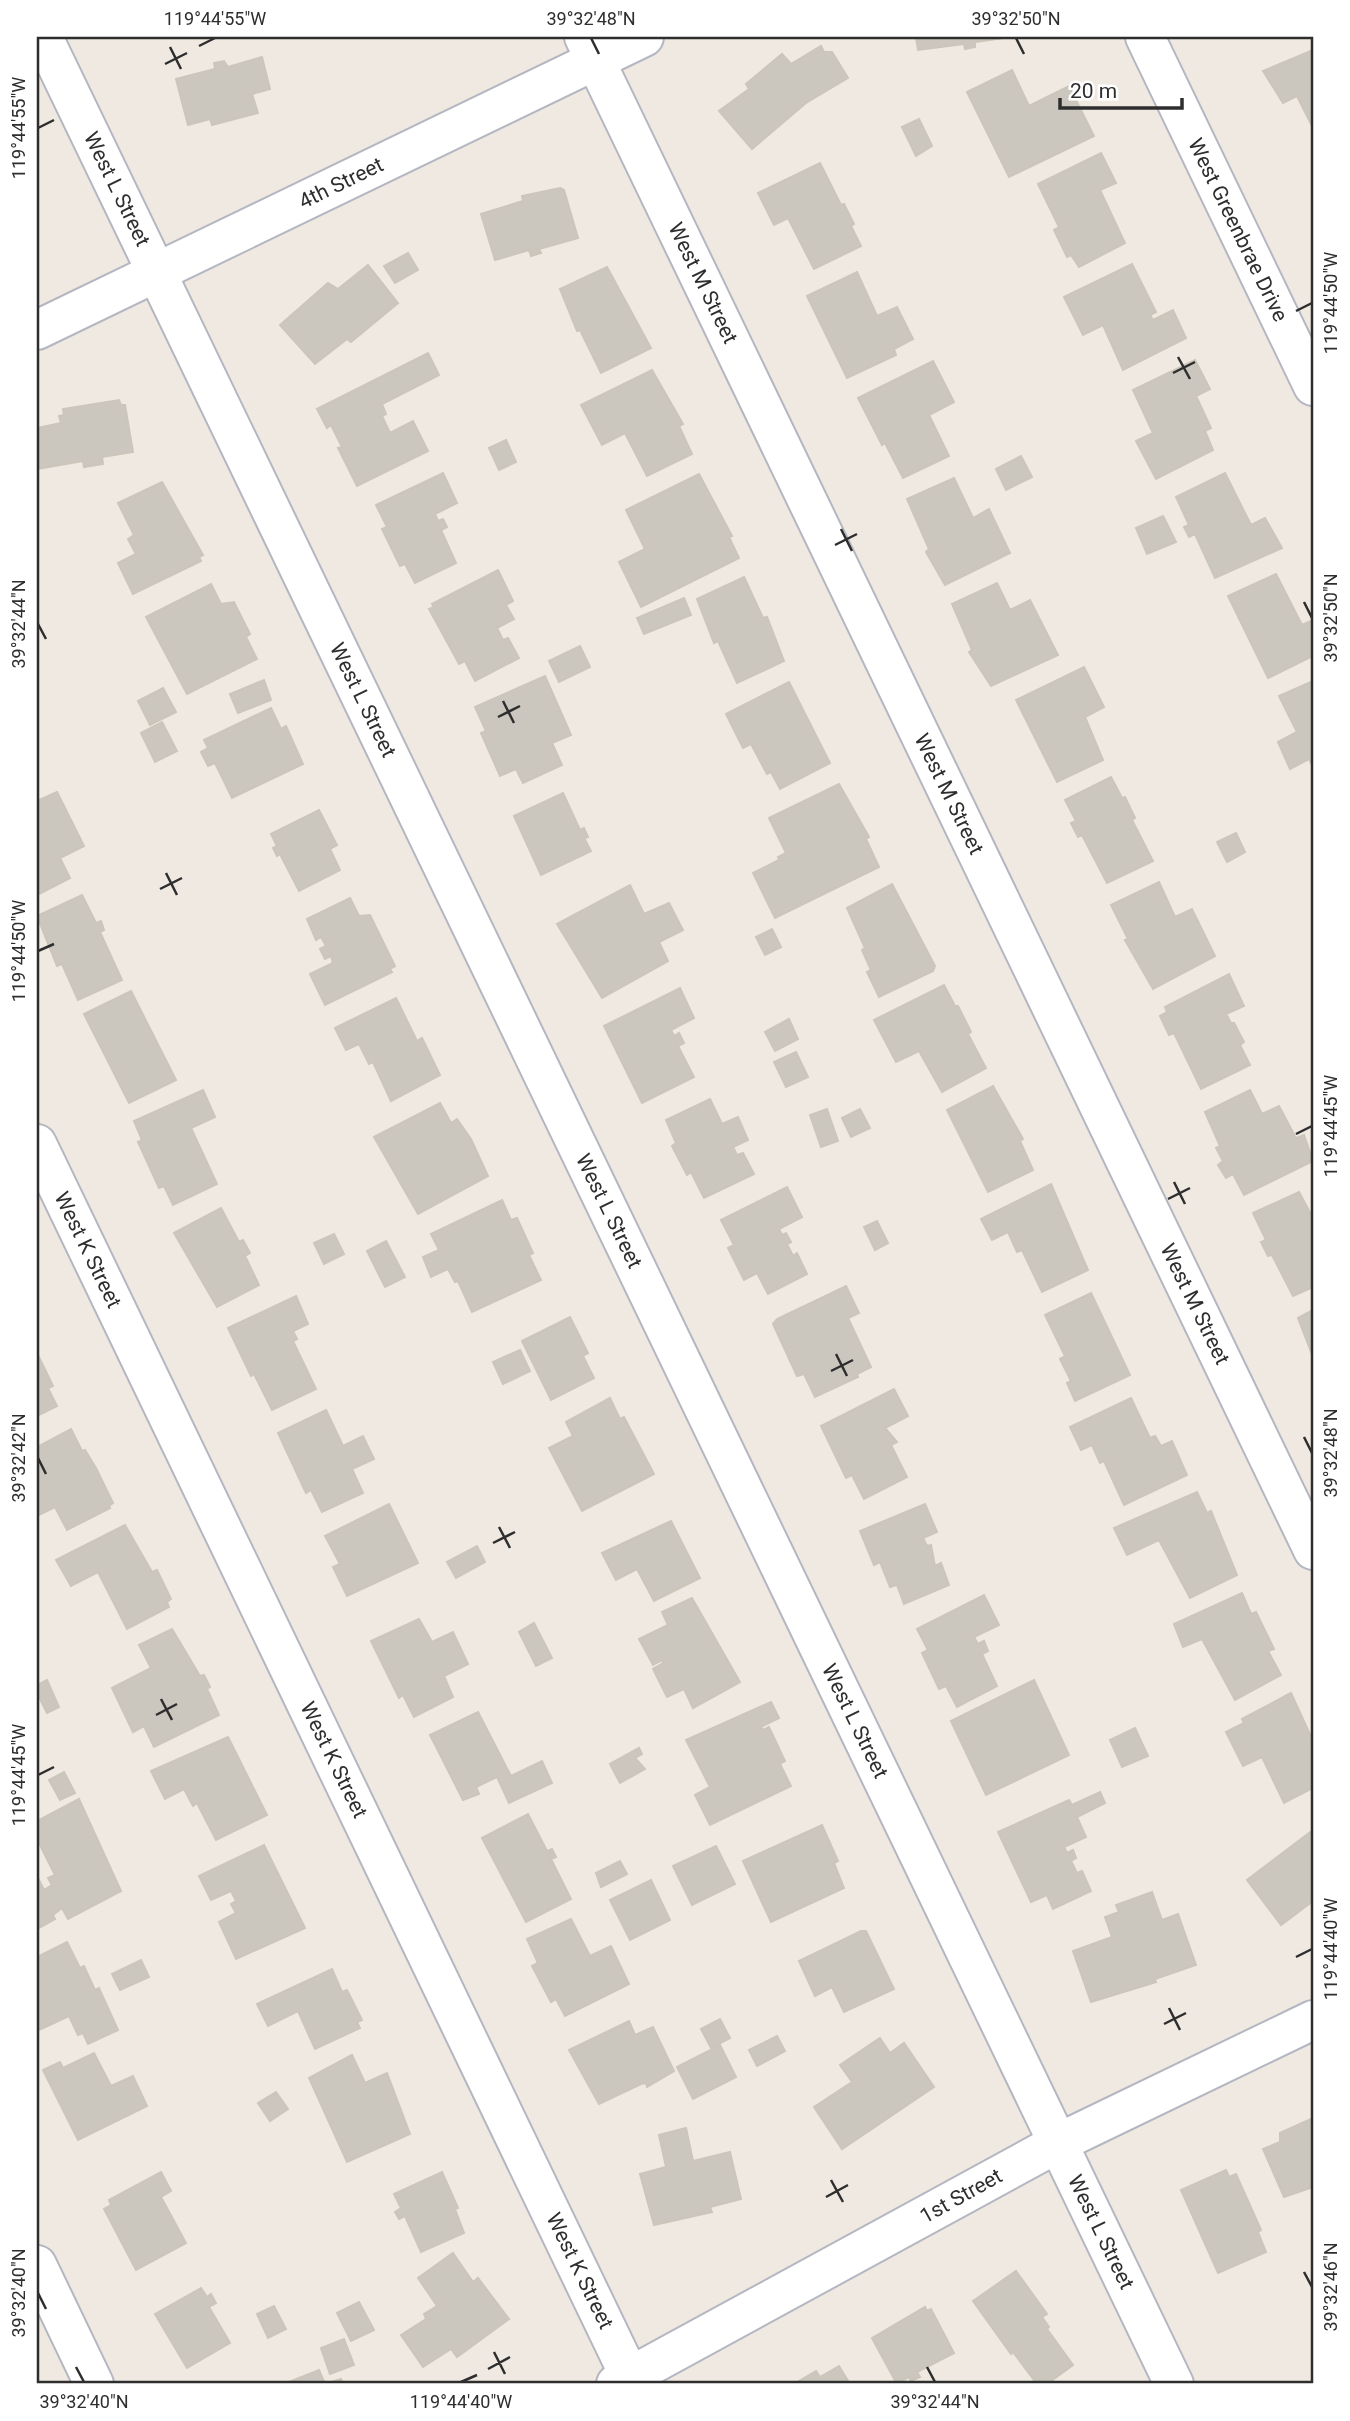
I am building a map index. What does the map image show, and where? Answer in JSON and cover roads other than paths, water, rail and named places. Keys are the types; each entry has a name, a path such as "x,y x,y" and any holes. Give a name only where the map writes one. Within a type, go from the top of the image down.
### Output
{"street":[{"name":"West L Street","path":"44,37 1174,2384"},
{"name":"4th Street","path":"37,330 157,272 590,49 645,37"},
{"name":"West Greenbrae Drive","path":"1145,37 1313,386"},
{"name":"West M Street","path":"590,49 1313,1550"},
{"name":"West K Street","path":"37,1144 623,2380"},
{"name":"1st Street","path":"623,2380 1058,2143 1313,2020"},
{"path":"37,2265 94,2384"}]}
